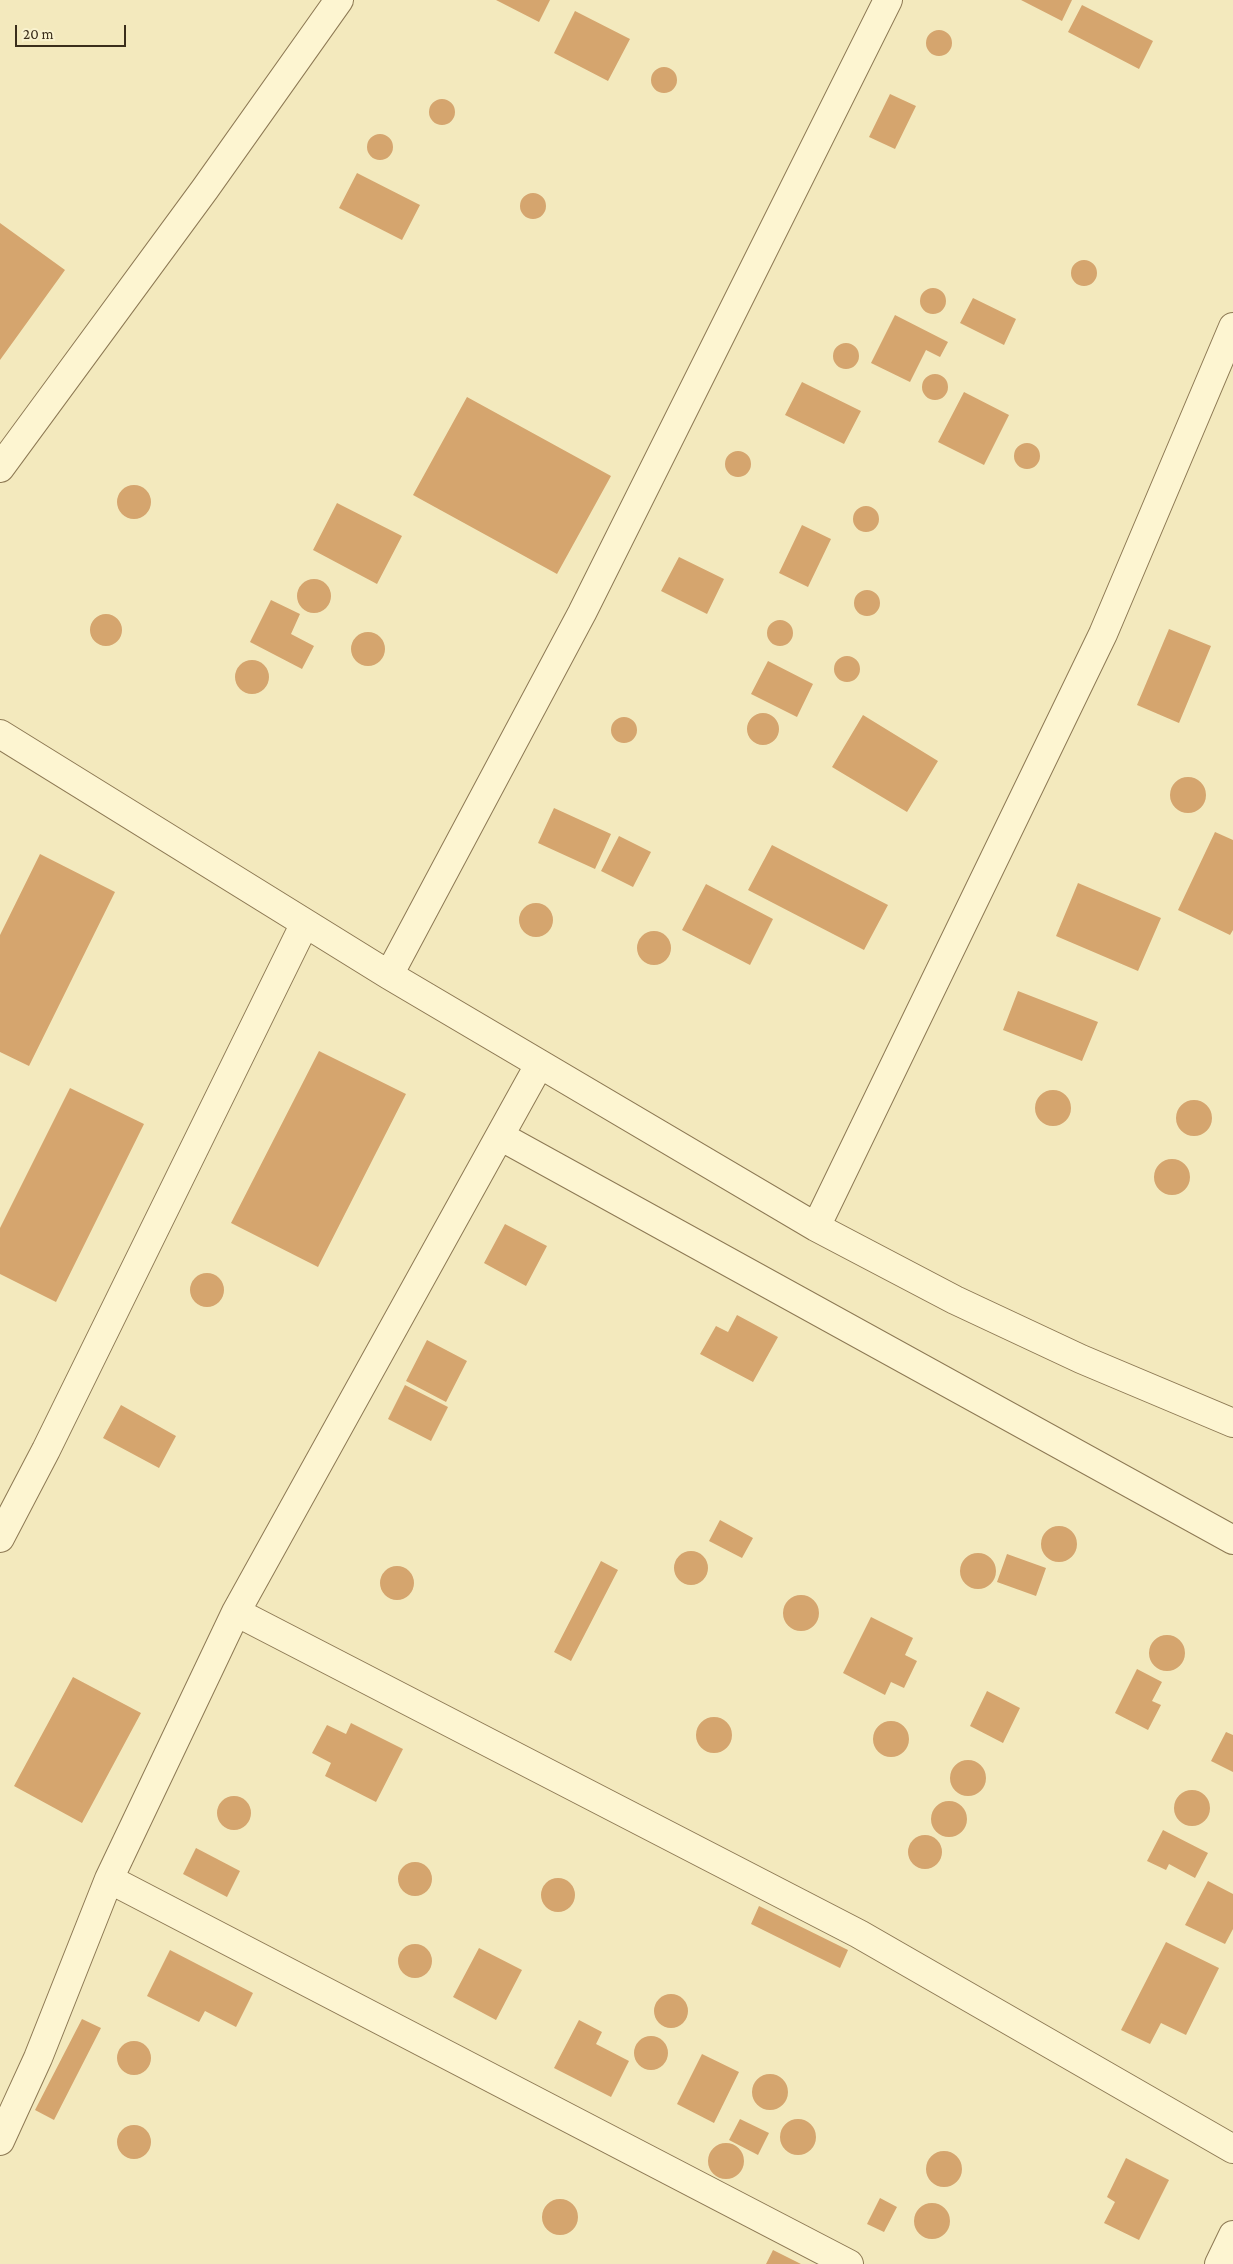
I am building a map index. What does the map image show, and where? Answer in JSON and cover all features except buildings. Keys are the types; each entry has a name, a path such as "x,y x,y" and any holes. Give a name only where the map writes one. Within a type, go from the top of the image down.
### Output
{"street":[{"path":"0,468 205,189 340,0"},
{"path":"389,975 582,613 888,0"},
{"path":"816,1227 1103,634 1233,327"},
{"path":"0,734 389,975 816,1227 982,1313 1081,1359 1230,1416"},
{"path":"0,1538 46,1450 305,923"},
{"path":"0,2141 38,2058 110,1879 236,1612 539,1065"},
{"path":"500,1136 1233,1540"},
{"path":"236,1612 859,1934 1233,2149"},
{"path":"110,1879 849,2264"},
{"path":"1218,2264 1233,2235"}]}
